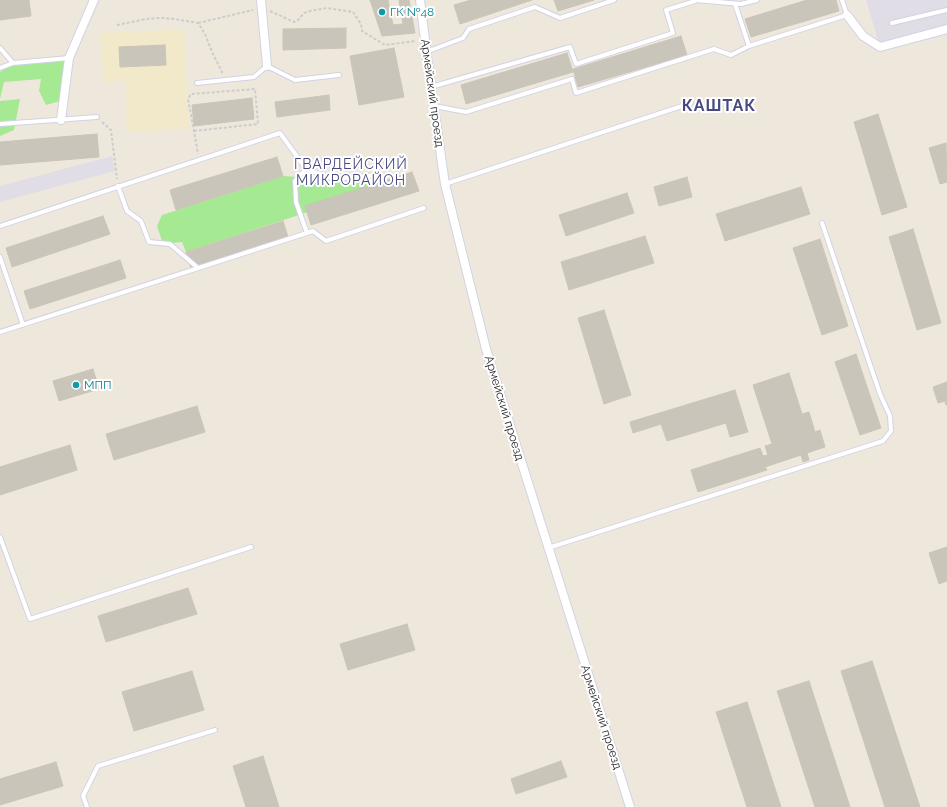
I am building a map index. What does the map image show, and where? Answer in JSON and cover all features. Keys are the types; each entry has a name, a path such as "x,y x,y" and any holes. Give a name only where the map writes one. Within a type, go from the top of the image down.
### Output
{"street":[{"path":"61,120 69,58 94,0"},
{"name":"Армейский проезд","path":"420,0 445,184 486,349 630,807"},
{"path":"262,4 268,66"},
{"path":"847,15 863,36 880,47 947,29"}],"lane":[{"path":"426,52 463,38 469,29 535,7 560,18 614,0"},
{"path":"431,88 570,46 576,64 673,33 666,10 695,0 740,4 757,0"},
{"path":"434,106 466,112 572,79 576,93 714,49 731,55 749,46 847,15 842,0"},
{"path":"735,4 749,46"},
{"path":"892,23 947,10"},
{"path":"0,48 12,63"},
{"path":"0,68 12,63 69,58"},
{"path":"197,83 254,77 268,66 295,80 339,75"},
{"path":"445,184 691,103"},
{"path":"0,124 97,117"},
{"path":"0,226 280,133 306,170 334,179 378,175"},
{"path":"306,170 295,181 296,202 307,233"},
{"path":"118,186 127,211 141,221 149,242 170,244 198,268"},
{"path":"0,332 313,231 326,241 424,208"},
{"path":"548,548 883,441 891,431 890,416 880,394 822,223"},
{"path":"0,257 23,324"},
{"path":"0,537 30,619 251,547"},
{"path":"87,807 83,796 98,766 215,730"}],"path":[{"path":"117,25 146,19 160,18 198,23 262,4 294,22 310,11 327,8 353,12 361,24 362,31 385,46 425,40"},
{"path":"198,23 233,90"},
{"path":"194,131 258,124 255,89 191,94 188,99 199,160"},
{"path":"97,117 111,130 118,186"}],"shaded area":[{"path":"866,0 947,0 947,26 879,44"},
{"path":"184,29 189,129 127,132 125,81 104,82 100,33"},
{"path":"112,156 115,171 0,202 0,186"}],"green space":[{"path":"69,58 64,100 46,105 39,91 41,79 4,82 0,99 0,72 13,63"},
{"path":"20,99 14,130 0,136 0,101"},
{"path":"283,176 314,178 333,183 369,179 375,190 186,252 182,242 163,244 157,226 162,215"}],"building":[{"path":"0,0 29,0 31,16 0,20"},
{"name":"ГК №48","path":"370,0 388,0 393,25 403,24 399,0 409,0 415,33 382,36"},
{"path":"471,0 532,0 460,24 454,5"},
{"path":"554,0 594,0 558,11"},
{"path":"807,0 836,0 839,11 751,37 745,19"},
{"path":"346,28 346,48 283,50 283,29"},
{"path":"681,36 687,55 578,87 573,69"},
{"path":"165,45 166,65 120,67 119,47"},
{"path":"394,48 404,97 359,105 350,56"},
{"path":"567,53 573,72 466,104 461,85"},
{"path":"329,95 330,110 277,117 275,102"},
{"path":"252,98 254,119 194,126 192,105"},
{"path":"878,114 907,207 882,215 854,122"},
{"path":"97,134 99,157 0,165 0,142"},
{"path":"946,143 947,182 940,184 929,148"},
{"path":"277,157 283,176 176,210 170,190"},
{"path":"412,172 419,191 311,225 305,206"},
{"path":"687,177 692,197 659,206 654,187"},
{"path":"801,187 810,214 725,241 716,214"},
{"path":"627,193 634,213 566,236 559,215"},
{"path":"103,216 110,234 12,267 6,248"},
{"path":"283,221 289,240 192,271 186,252"},
{"path":"913,229 941,323 917,330 889,237"},
{"path":"645,236 654,263 569,290 561,262"},
{"path":"820,239 848,326 822,335 793,248"},
{"path":"120,260 126,278 30,309 24,291"},
{"path":"604,310 631,395 604,404 578,318"},
{"path":"856,354 881,428 860,435 835,362"},
{"name":"МПП","path":"93,369 99,389 59,401 53,381"},
{"path":"789,373 802,414 809,412 815,432 820,430 825,447 807,453 809,460 803,462 801,455 765,467 767,470 698,492 691,470 760,448 763,456 768,455 765,446 772,444 753,385"},
{"path":"947,382 946,405 945,401 938,403 933,387"},
{"path":"735,390 748,432 730,437 726,423 667,441 661,424 633,433 630,422"},
{"path":"197,406 205,432 114,460 106,434"},
{"path":"70,445 77,470 0,495 0,467"},
{"path":"947,547 947,581 939,584 929,553"},
{"path":"188,588 197,614 106,642 98,616"},
{"path":"407,624 415,650 348,670 340,644"},
{"path":"872,661 920,807 885,807 841,671"},
{"path":"192,671 204,710 134,731 122,692"},
{"path":"809,681 850,807 815,807 777,691"},
{"path":"747,702 781,807 747,807 716,712"},
{"path":"263,756 279,807 246,807 233,766"},
{"path":"561,761 567,777 516,794 511,779"},
{"path":"56,762 63,786 0,805 0,779"}],"place":[{"name":"ГК №48","path":"382,12"},
{"name":"МПП","path":"76,385"}],"district":[{"name":"КАШТАК","path":"719,106"},
{"name":"ГВАРДЕЙСКИЙ МИКРОРАЙОН","path":"351,174"}]}
